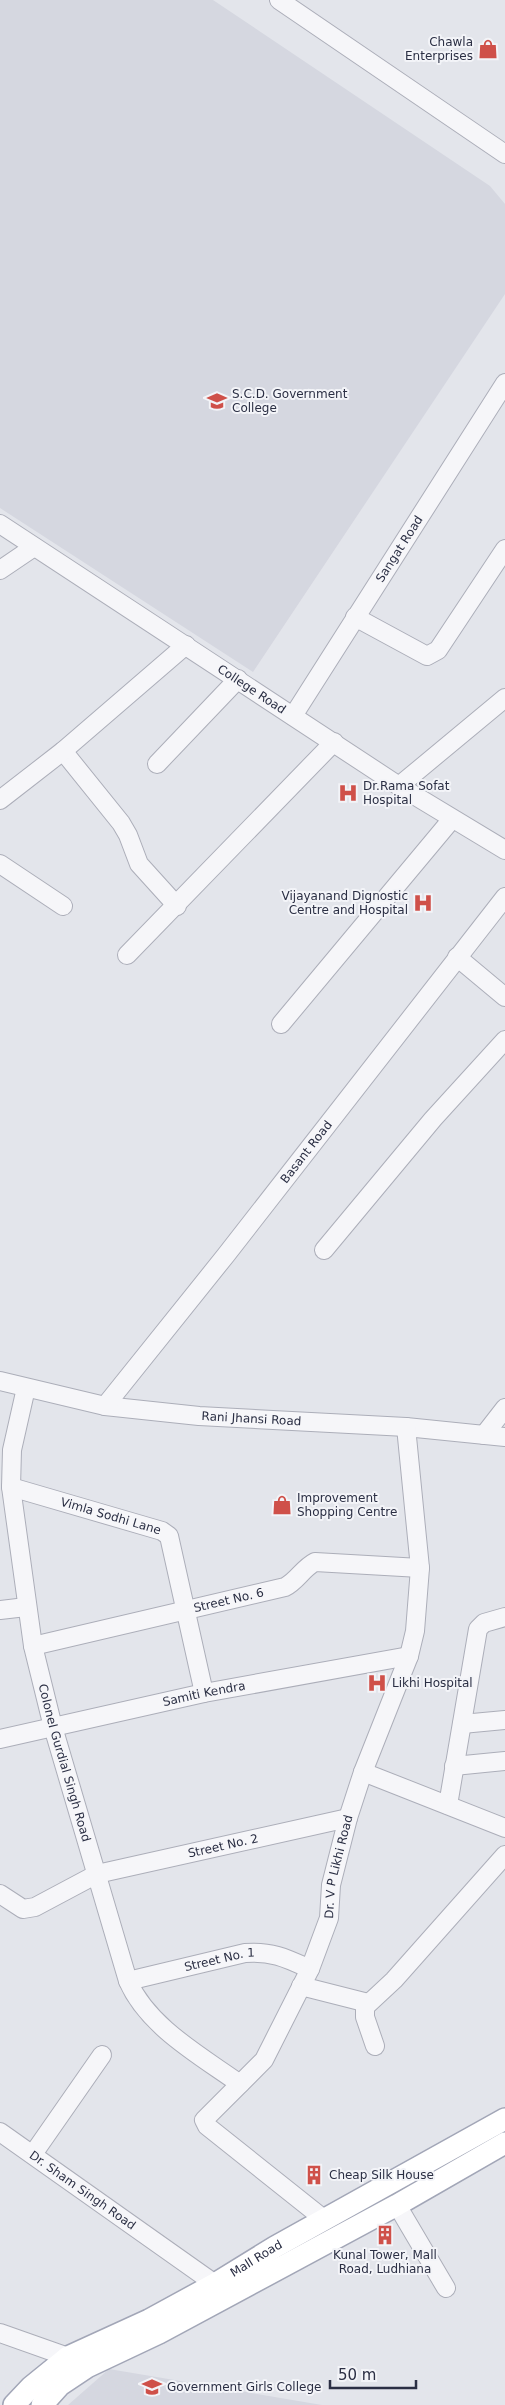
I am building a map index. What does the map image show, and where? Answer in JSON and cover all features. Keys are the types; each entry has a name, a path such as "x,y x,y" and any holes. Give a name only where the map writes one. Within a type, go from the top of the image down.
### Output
{"main road":[{"name":"Mall Road","path":"14,2405 31,2387 68,2357 148,2320 216,2284 275,2247 505,2119"},
{"name":"Mall Road","path":"42,2405 60,2385 87,2367 159,2333 397,2205 505,2144"}],"street":[{"path":"279,0 505,154"},
{"name":"Sangat Road","path":"293,716 505,383"},
{"name":"College Road","path":"0,524 399,786 452,819 502,843"},
{"path":"0,570 34,547"},
{"path":"356,617 427,656 433,655 505,549"},
{"path":"0,800 186,645"},
{"path":"157,764 238,679"},
{"path":"399,786 505,698"},
{"path":"127,955 334,742"},
{"path":"62,750 121,823 128,835 139,864 176,906"},
{"path":"281,1024 452,819"},
{"path":"0,864 63,906"},
{"name":"Basant Road","path":"105,1406 232,1247 505,897"},
{"path":"457,957 505,997"},
{"path":"324,1250 432,1119 505,1040"},
{"name":"Rani Jhansi Road","path":"0,1381 105,1406 199,1416 406,1427 505,1437"},
{"name":"Colonel Gurdial Singh Road","path":"26,1388 12,1450 8,1524 33,1646 53,1727 128,1981 143,2007 176,2038 240,2084"},
{"path":"484,1435 505,1408"},
{"name":"Dr. V P Likhi Road","path":"324,2220 204,2123 206,2116 268,2054 310,1969 329,1918 331,1885 348,1818 363,1772 409,1656 415,1631 420,1568 406,1427"},
{"name":"Vimla Sodhi Lane","path":"11,1487 166,1533 171,1540 204,1693"},
{"name":"Street No. 6","path":"33,1646 285,1587 296,1580 308,1565 315,1562 420,1568"},
{"path":"0,1610 26,1607"},
{"path":"448,1805 478,1629 484,1622 505,1617"},
{"name":"Samiti Kendra","path":"0,1739 204,1693 409,1656"},
{"path":"462,1724 505,1720"},
{"path":"454,1766 505,1761"},
{"path":"363,1772 505,1828"},
{"name":"Street No. 2","path":"0,1894 23,1908 35,1907 96,1874 348,1818"},
{"path":"375,2046 364,2010 368,2003 394,1980 505,1855"},
{"name":"Street No. 1","path":"128,1981 245,1953 262,1952 277,1954 310,1969"},
{"path":"301,1986 368,2003"},
{"path":"34,2154 102,2055"},
{"name":"Dr. Sham Singh Road","path":"0,2132 34,2154 216,2284"},
{"path":"397,2205 446,2288"},
{"path":"0,2333 68,2357"}],"shaded area":[{"name":"S.C.D. Government College","path":"0,0 213,0 490,186 505,204 505,294 253,672 0,508"},
{"name":"Government Girls College","path":"109,2369 322,2405 68,2405"}],"place":[{"name":"Chawla Enterprises","path":"488,49"},
{"name":"S.C.D. Government College","path":"217,401"},
{"name":"Dr.Rama Sofat Hospital","path":"348,793"},
{"name":"Vijayanand Dignostic Centre and Hospital","path":"423,903"},
{"name":"Improvement Shopping Centre","path":"282,1505"},
{"name":"Likhi Hospital","path":"377,1683"},
{"name":"Cheap Silk House","path":"314,2175"},
{"name":"Kunal Tower, Mall Road, Ludhiana","path":"385,2235"},
{"name":"Government Girls College","path":"152,2387"}]}
